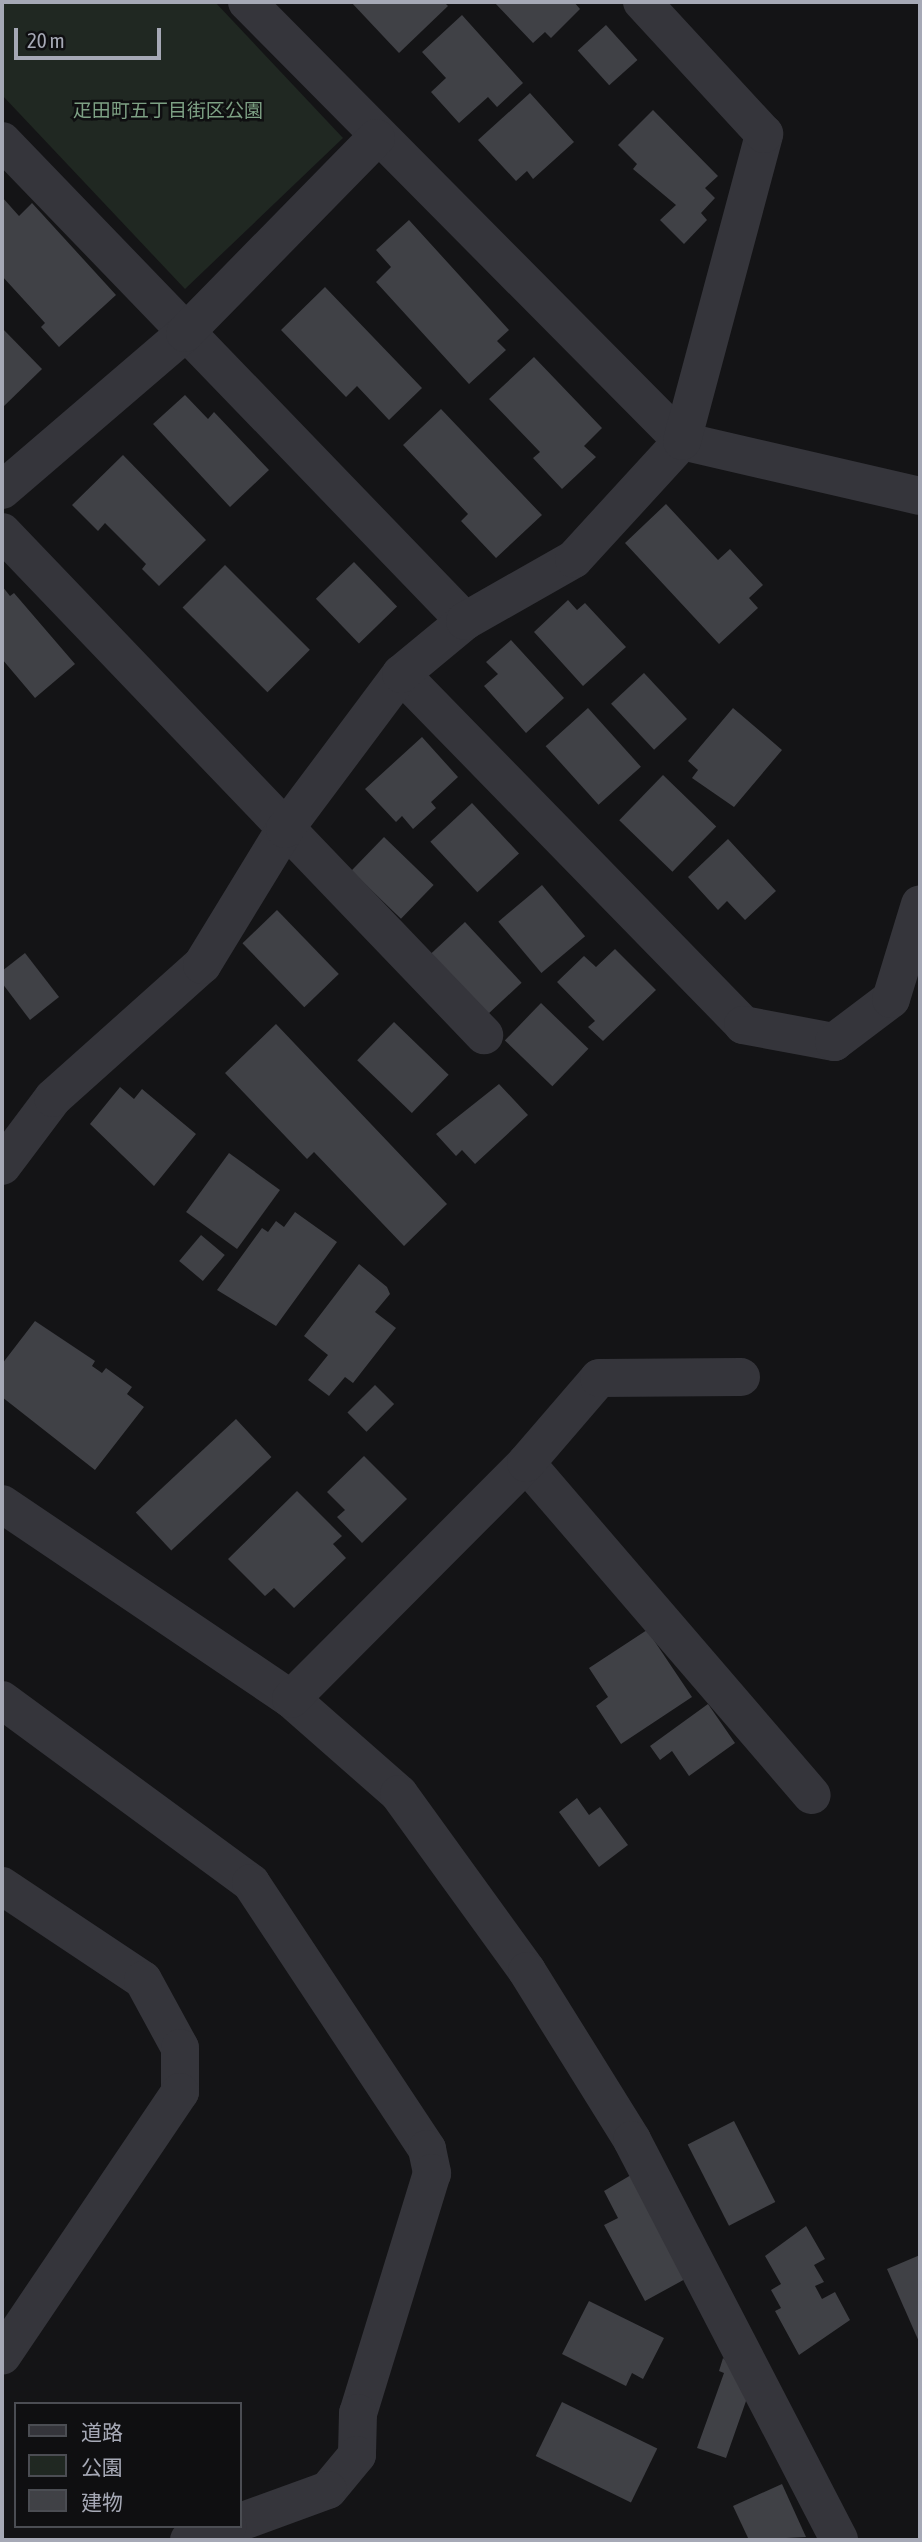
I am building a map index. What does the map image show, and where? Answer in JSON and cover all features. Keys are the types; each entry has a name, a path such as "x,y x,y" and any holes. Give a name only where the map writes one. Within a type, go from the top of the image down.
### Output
{"street":[{"path":"247,2 376,138 682,441 920,496"},
{"path":"2,1166 53,1098 202,965 285,829 401,674 464,621 574,559 682,441 764,134 657,7"},
{"path":"2,490 185,333 376,138"},
{"path":"2,141 464,621"},
{"path":"2,532 484,1035"},
{"path":"401,674 743,1024 834,1042 891,999 920,904"},
{"path":"291,1699 526,1463 599,1378 741,1377"},
{"path":"526,1463 812,1795"},
{"path":"2,1504 291,1699 399,1794 527,1971 632,2140 839,2540"},
{"path":"2,1700 251,1883 427,2149 432,2173 358,2413 357,2455 328,2490 242,2521"},
{"path":"2,1886 143,1980 180,2048 180,2092 2,2356"},
{"path":"189,2540 222,2528"}],"green space":[{"name":"疋田町五丁目街区公園","path":"2,2 215,2 343,138 185,289 2,95"}],"building":[{"path":"351,2 444,2 448,6 399,53"},
{"path":"494,2 574,2 580,9 551,38 545,32 533,43"},
{"path":"462,15 523,83 497,107 488,97 459,123 431,92 446,78 422,52"},
{"path":"606,25 637,60 609,85 578,50"},
{"path":"530,93 574,142 533,179 527,171 516,181 478,140"},
{"path":"653,110 718,176 705,188 715,198 701,213 707,220 684,244 660,220 676,205 633,169 637,164 618,145"},
{"path":"2,197 19,216 32,203 116,295 59,347 41,327 45,323 2,276"},
{"path":"409,220 509,330 497,341 506,350 469,384 376,282 391,267 376,250"},
{"path":"325,287 422,388 389,420 357,386 346,397 281,330"},
{"path":"2,328 42,369 2,408"},
{"path":"534,357 602,428 584,446 596,457 562,489 533,458 540,452 489,399"},
{"path":"185,395 208,419 214,412 269,470 230,507 153,424"},
{"path":"441,409 542,515 496,558 461,521 468,514 403,445"},
{"path":"123,455 206,540 159,586 142,569 146,564 105,523 98,531 72,505"},
{"path":"666,504 718,560 730,549 763,585 749,598 758,608 719,644 625,543"},
{"path":"354,562 397,607 359,643 316,599"},
{"path":"225,565 310,650 267,692 183,607"},
{"path":"2,586 10,596 14,593 75,664 35,698 2,659"},
{"path":"568,600 577,610 585,603 626,647 583,686 534,632"},
{"path":"511,640 564,698 526,733 484,686 498,674 486,662"},
{"path":"644,673 687,719 654,750 611,704"},
{"path":"588,708 641,767 599,805 546,746"},
{"path":"733,708 782,750 734,807 692,778 698,770 688,761"},
{"path":"422,737 458,777 431,802 436,808 413,829 402,816 396,822 365,789"},
{"path":"663,775 716,826 672,872 619,820"},
{"path":"472,803 519,853 477,892 430,842"},
{"path":"384,837 434,885 401,919 351,871"},
{"path":"728,839 776,891 745,920 727,901 718,910 688,877"},
{"path":"542,885 585,936 541,973 498,922"},
{"path":"277,910 339,974 304,1007 242,943"},
{"path":"465,922 522,983 487,1015 431,954"},
{"path":"615,949 656,990 603,1041 588,1027 595,1021 557,982 584,956 596,967"},
{"path":"25,953 59,997 30,1020 2,983 2,971"},
{"path":"541,1003 588,1049 552,1086 505,1040"},
{"path":"394,1022 449,1075 412,1113 357,1060"},
{"path":"276,1024 447,1204 404,1246 314,1152 307,1159 225,1073"},
{"path":"499,1084 528,1115 475,1164 462,1150 456,1156 436,1134"},
{"path":"120,1087 134,1099 142,1089 196,1134 154,1186 90,1124"},
{"path":"229,1153 280,1190 237,1249 186,1212"},
{"path":"295,1212 337,1242 276,1326 217,1290 262,1228 268,1232 276,1221 284,1227"},
{"path":"201,1235 225,1255 203,1281 179,1261"},
{"path":"359,1264 387,1287 390,1294 375,1312 396,1328 353,1383 345,1377 329,1396 308,1380 328,1355 304,1336"},
{"path":"35,1321 95,1361 92,1366 102,1373 106,1368 132,1387 127,1394 144,1407 95,1470 2,1397 2,1364"},
{"path":"375,1385 394,1404 367,1432 347,1413"},
{"path":"236,1419 271,1457 171,1550 136,1512"},
{"path":"364,1456 407,1499 362,1543 337,1517 345,1510 327,1492"},
{"path":"297,1491 342,1536 333,1544 346,1558 294,1608 274,1588 265,1596 228,1559"},
{"path":"647,1630 692,1697 621,1744 596,1706 608,1697 589,1668"},
{"path":"708,1704 735,1743 689,1776 672,1751 660,1760 650,1746"},
{"path":"577,1798 589,1815 600,1807 628,1845 599,1867 559,1812"},
{"path":"734,2121 775,2202 729,2226 688,2145"},
{"path":"631,2175 687,2278 645,2301 604,2225 618,2218 604,2191"},
{"path":"806,2226 825,2259 814,2265 824,2282 815,2286 822,2299 835,2292 850,2320 799,2355 775,2311 781,2308 771,2290 781,2284 765,2256"},
{"path":"920,2255 920,2344 887,2269"},
{"path":"589,2301 664,2338 643,2379 632,2373 626,2386 562,2354"},
{"path":"723,2358 752,2384 726,2458 697,2448 724,2373 719,2371"},
{"path":"562,2402 657,2448 631,2502 536,2456"},
{"path":"782,2484 806,2537 749,2540 733,2506"}]}
